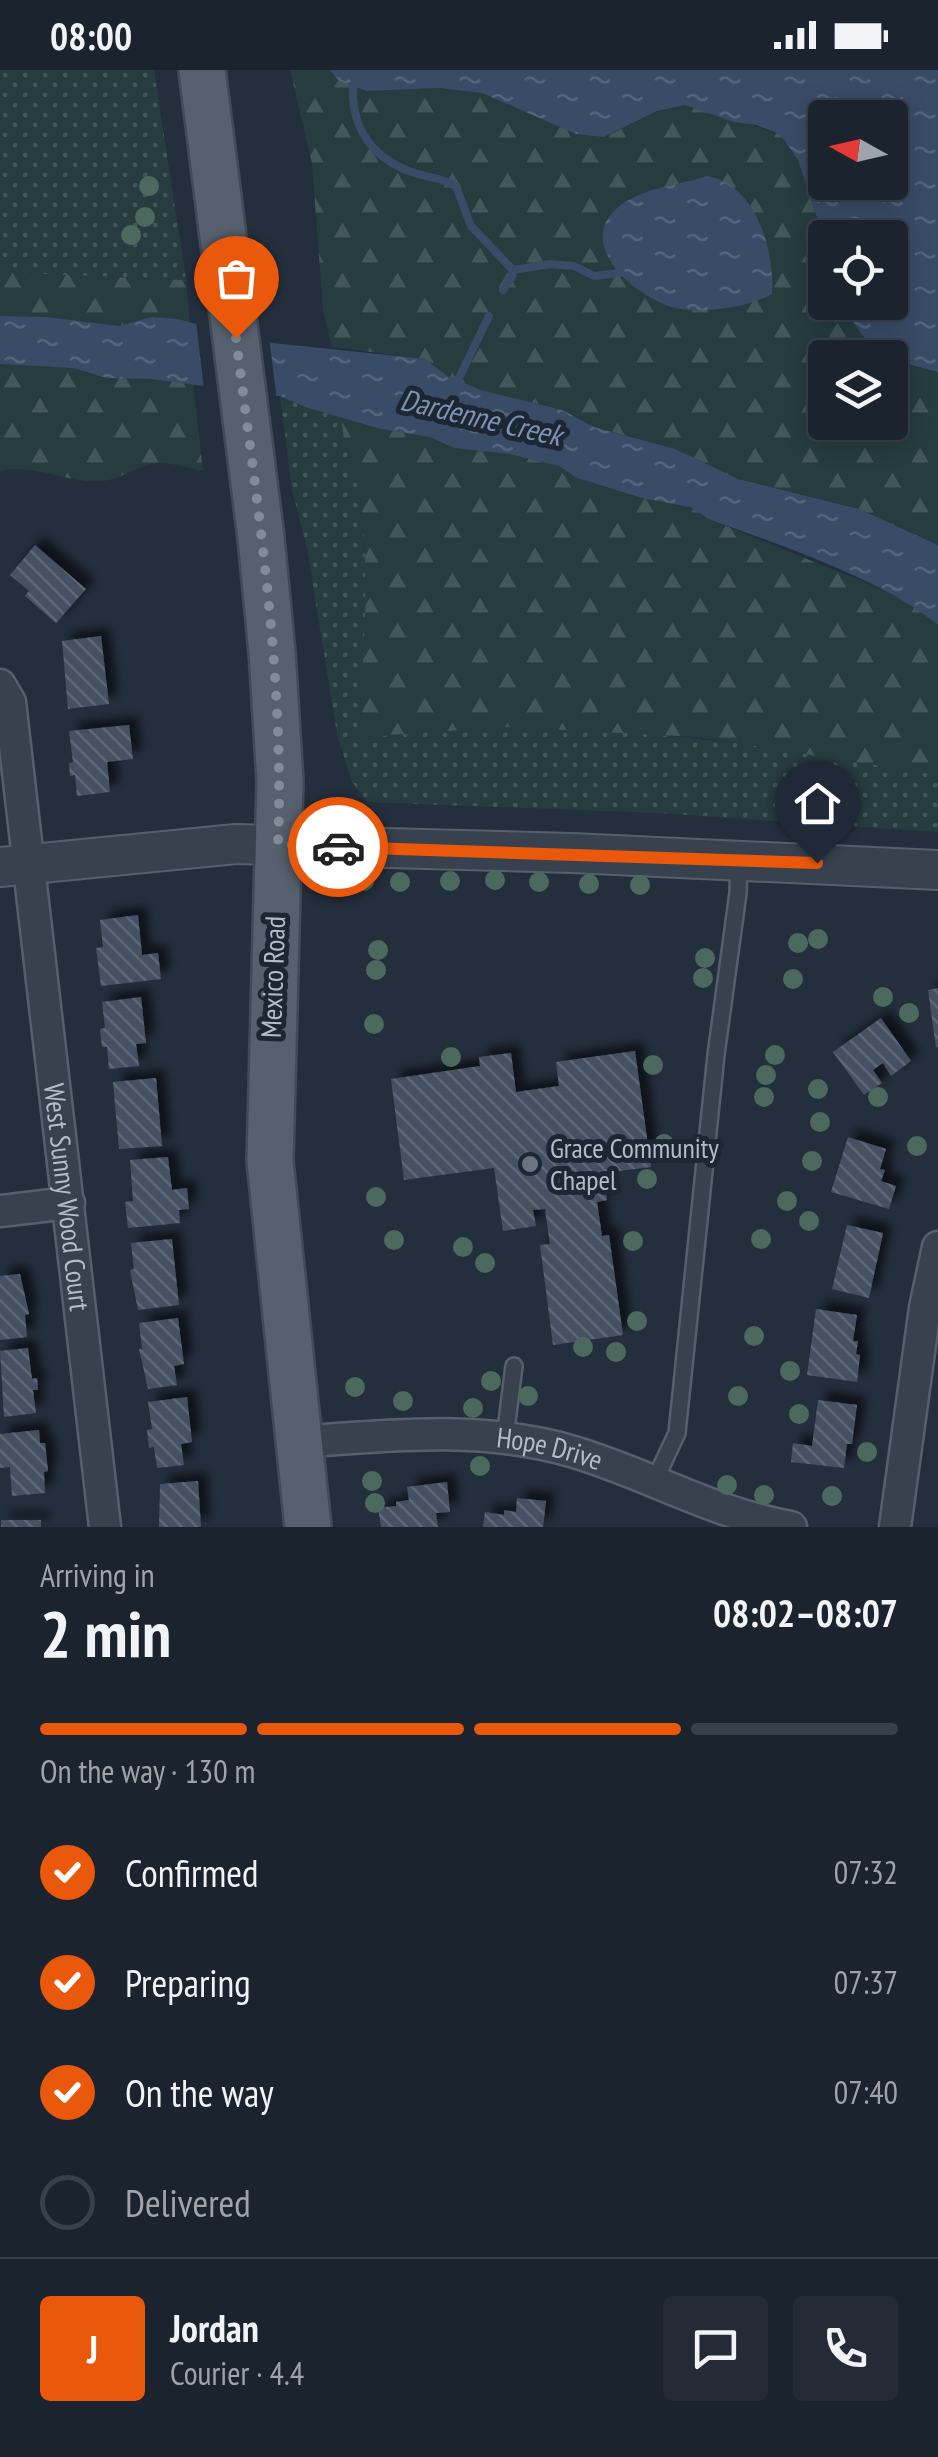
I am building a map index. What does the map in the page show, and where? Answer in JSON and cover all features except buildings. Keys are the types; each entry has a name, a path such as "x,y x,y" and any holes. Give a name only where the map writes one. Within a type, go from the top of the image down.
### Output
{"main road":[{"name":"Mexico Road","path":"202,70 272,652 280,780 270,1161 308,1527"}],"street":[{"name":"West Sunny Wood Court","path":"0,685 10,702 14,866 69,1204 105,1527"},
{"path":"14,866 212,845 278,844 739,859 938,870"},
{"path":"0,1211 69,1204"},
{"path":"895,1527 925,1308 938,1247"},
{"name":"Hope Drive","path":"299,1442 429,1434 505,1438 570,1450 619,1466 727,1512 792,1527"}],"lane":[{"path":"654,1482 677,1434 739,859"},
{"path":"505,1438 514,1366"}],"green space":[{"path":"0,70 154,70 186,280 0,269"},
{"path":"290,70 330,70 339,81 367,91 439,88 482,93 577,134 605,137 657,111 685,105 780,134 798,160 808,200 818,220 808,220 808,320 855,320 867,340 808,340 808,440 908,440 908,365 938,372 938,545 859,509 738,479 675,449 594,427 562,410 481,390 450,378 425,359 332,347 323,310 312,163","holes":["675,186 743,305 679,309 614,211 654,190"]},
{"path":"0,269 186,280 190,325 177,319 152,317 119,326 0,316"},
{"path":"0,364 72,368 89,374 193,383 203,471 156,463 110,480 90,481 27,470 0,471"},
{"path":"280,396 305,407 342,415 360,498 365,558 360,737 493,727 566,729 673,736 832,757 938,775 938,832 659,813 367,802 352,782 337,734 307,548 292,490"},
{"path":"342,415 430,437 454,448 509,454 559,466 598,485 690,507 711,520 918,608 938,625 938,775 697,737 508,727 359,737 365,558 360,498"}],"water":[{"path":"330,70 938,70 938,372 908,364 908,340 867,340 853,320 908,320 908,220 818,220 811,200 908,200 908,100 808,100 808,190 798,160 780,134 685,105 657,111 604,137 576,134 482,93 439,88 367,91 339,81"},
{"path":"707,176 738,192 759,222 770,258 772,294 728,308 681,309 650,297 620,273 603,243 604,227 613,212 633,198"},
{"name":"Dardenne Creek","path":"0,316 119,326 152,317 177,319 273,343 425,359 450,378 462,377 466,384 481,390 562,410 594,427 675,449 738,479 859,509 938,545 938,625 860,578 711,520 690,507 642,498 577,478 559,466 509,454 454,448 430,437 381,429 280,396 150,379 107,378 72,368 0,364"}],"pier":[{"path":"196,321 269,337 277,401 204,390"}],"waterway":[{"path":"353,86 356,117 378,152 403,169 456,186 471,226 513,270 503,290"},
{"path":"513,270 550,264 574,266 594,276 621,273"},
{"name":"Dardenne Creek","path":"456,384 489,316"}],"way so far":[{"path":"236,338 272,652 280,780 278,844 338,847"}],"place":[{"name":"Grace Community Chapel","path":"530,1164"}],"route":[{"path":"338,847 817,863"}]}
